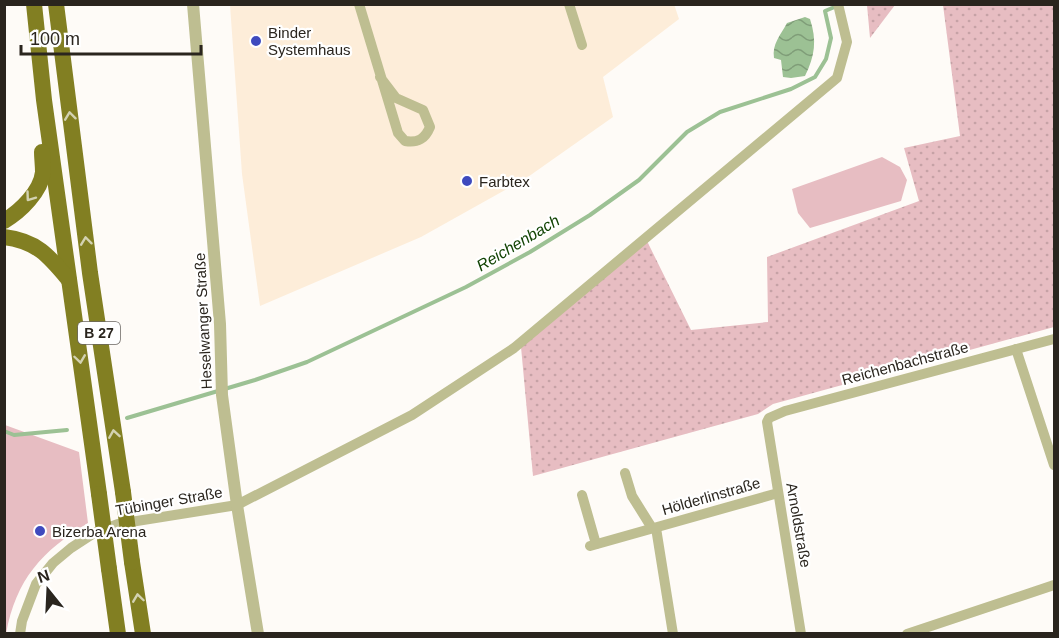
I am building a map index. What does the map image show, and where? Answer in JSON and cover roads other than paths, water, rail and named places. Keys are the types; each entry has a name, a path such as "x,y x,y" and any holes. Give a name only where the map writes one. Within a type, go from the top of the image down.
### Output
{"highway":[{"name":"B 27","path":"34,4 44,100 118,633"},
{"name":"B 27","path":"56,4 90,273 143,633"},
{"path":"4,221 16,214 33,194 43,173 40,127 44,100"},
{"path":"4,237 18,238 46,253 69,280"}],"street":[{"name":"Heselwanger Straße","path":"193,4 220,324 222,395 258,633"},
{"path":"359,4 380,77 398,133 405,141 423,139 430,127 423,110 396,98 380,77"},
{"path":"569,4 582,45"},
{"name":"Tübinger Straße","path":"20,633 22,621 36,584 53,563 94,533 118,524 237,505 412,415 514,348 837,78 847,42 839,7"},
{"name":"Reichenbachstraße","path":"767,422 769,418 785,411 1054,339"},
{"path":"1016,349 1054,465"},
{"name":"Arnoldstraße","path":"767,422 801,633"},
{"name":"Hölderlinstraße","path":"625,473 632,496 654,528"},
{"name":"Hölderlinstraße","path":"582,495 593,545 778,493"},
{"path":"654,528 673,633"},
{"path":"911,633 1054,585"}],"water":[{"path":"805,17 810,19 814,34 811,62 805,76 783,77 781,60 774,58 775,44 787,23"}],"waterway":[{"name":"Reichenbach","path":"127,418 307,362 466,287 530,252 590,215 639,180 687,132 720,112 791,89 815,77 826,59 831,38 825,11 837,6"},
{"name":"Reichenbach","path":"4,431 14,435 67,430"}],"place":[{"name":"Binder Systemhaus","path":"256,41"},
{"name":"Farbtex","path":"467,181"},
{"name":"Bizerba Arena","path":"40,531"}]}
